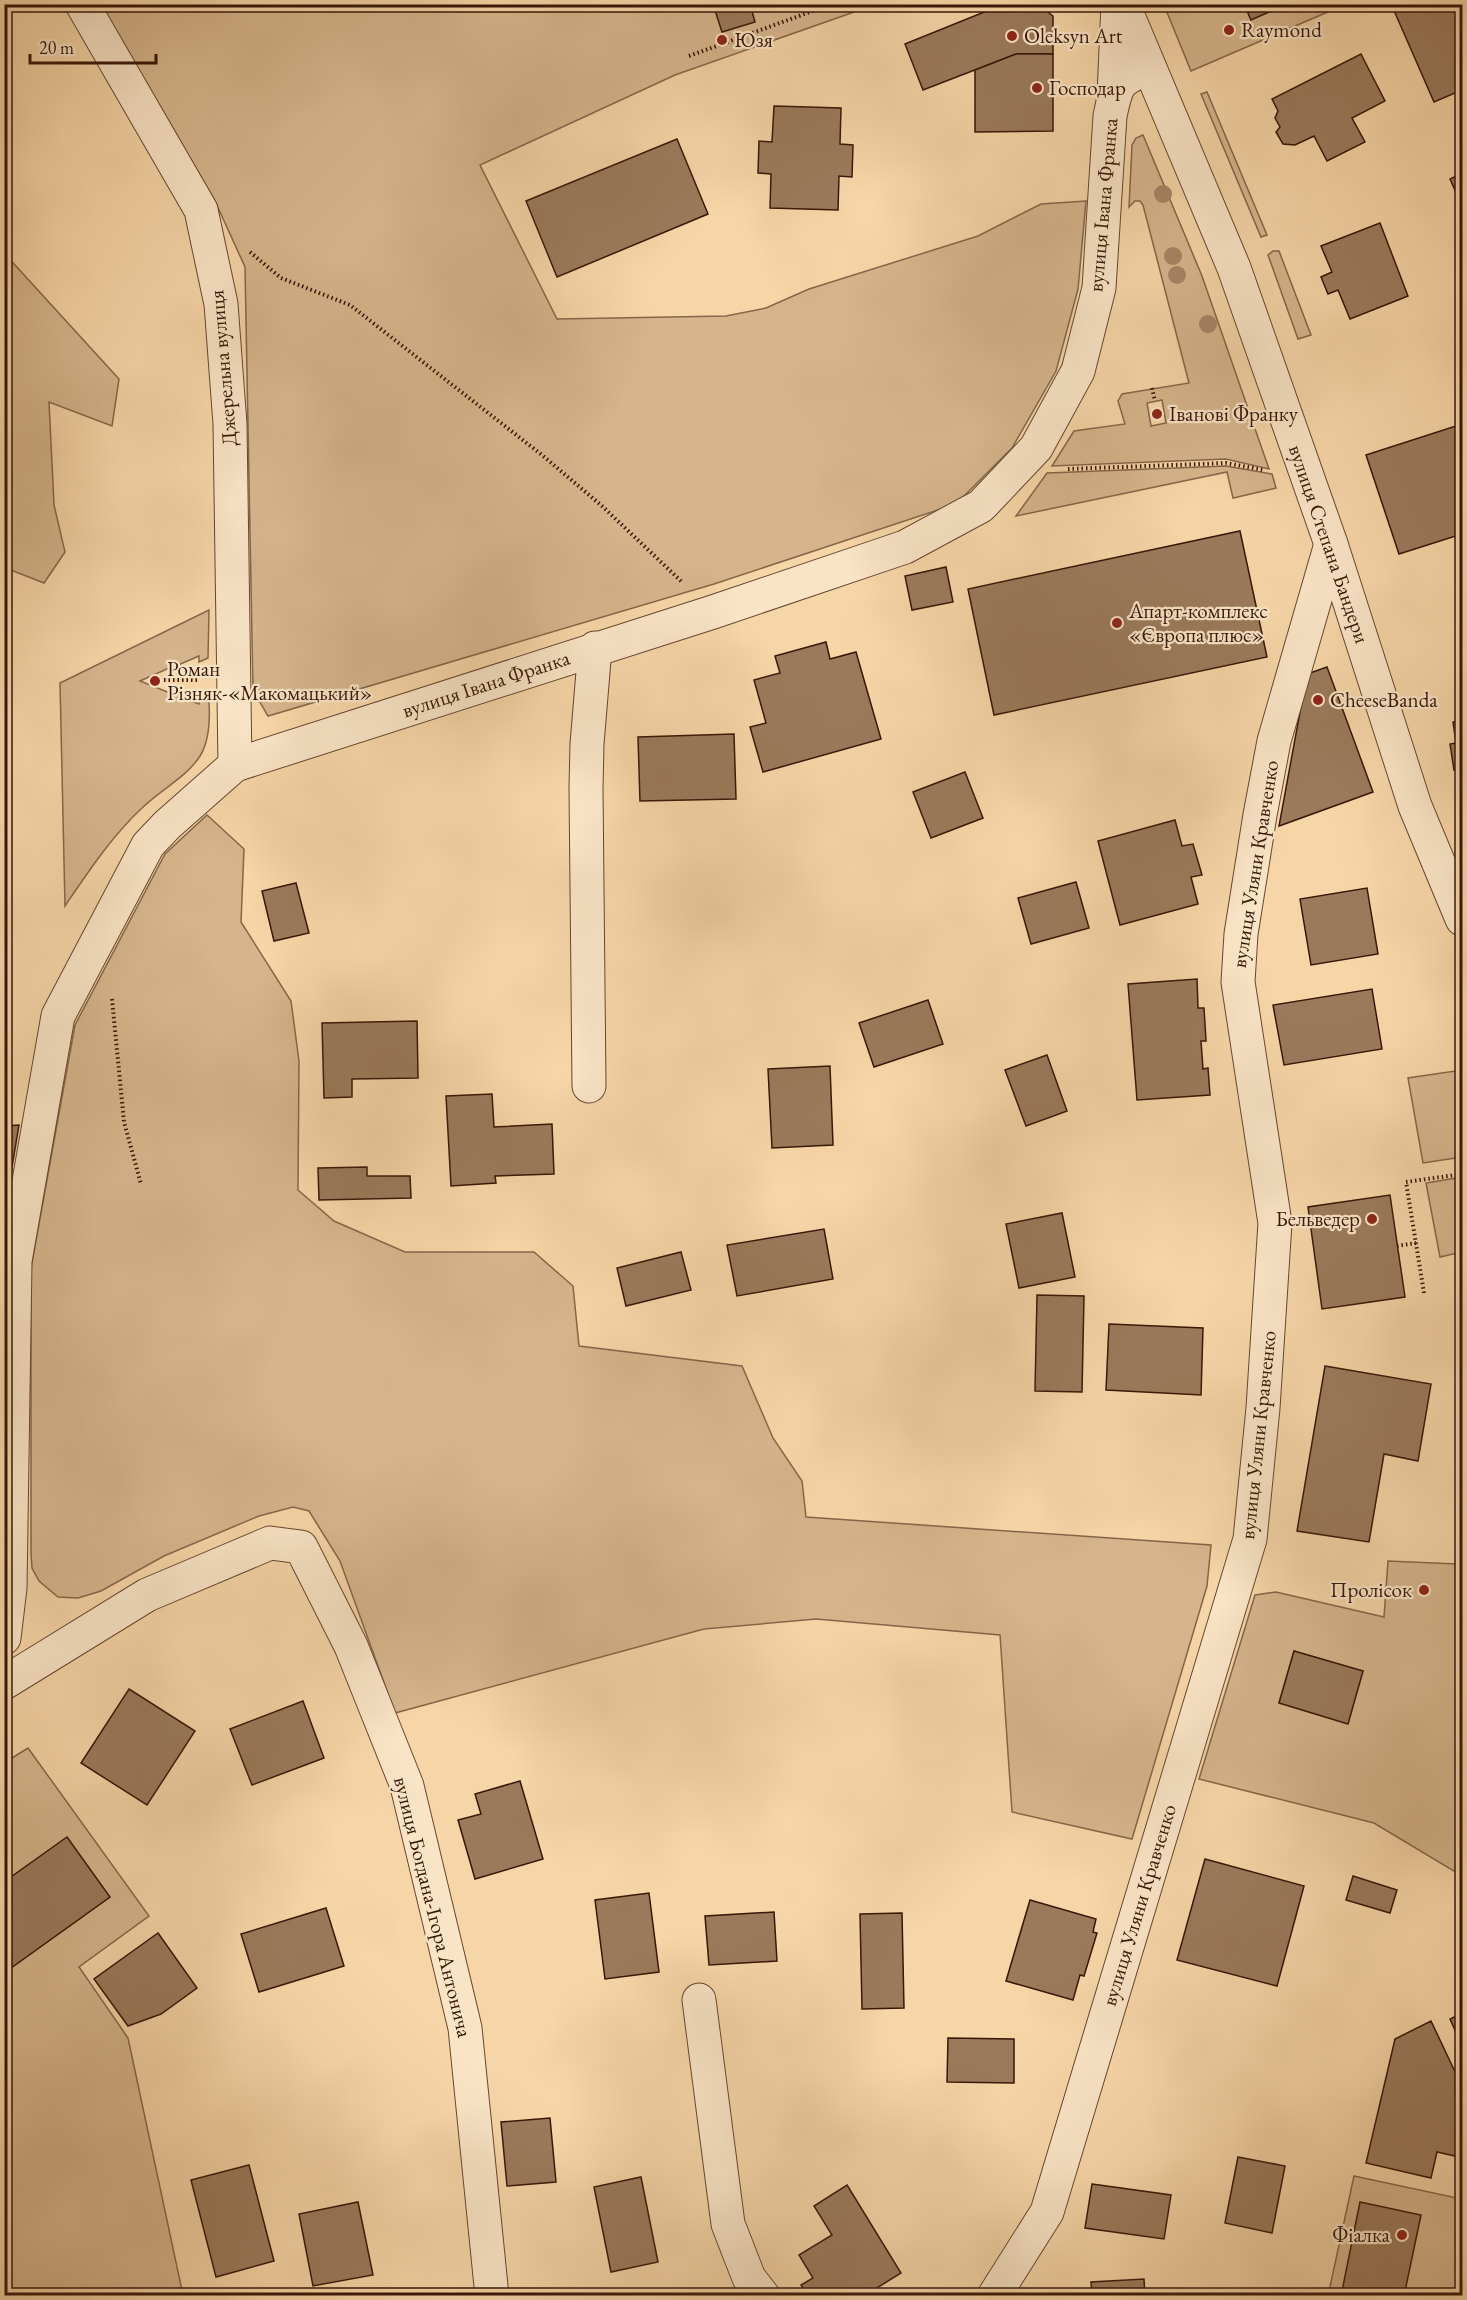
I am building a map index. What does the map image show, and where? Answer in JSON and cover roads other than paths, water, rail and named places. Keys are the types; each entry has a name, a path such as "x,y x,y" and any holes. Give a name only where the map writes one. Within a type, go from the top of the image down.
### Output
{"street":[{"name":"Джерельна вулиця","path":"82,4 201,210 221,304 230,424 235,765"},
{"path":"1114,95 1118,4"},
{"name":"вулиця Степана Бандери","path":"1123,4 1234,268 1330,544 1415,806 1462,919"},
{"name":"вулиця Івана Франка","path":"4,1638 10,1588 15,1261 58,1016 148,845 167,825 235,765 905,548 981,506 1036,448 1078,371 1099,288 1110,116 1114,95 1123,79 1149,67"},
{"name":"вулиця Уляни Кравченко","path":"994,2295 1047,2212 1250,1539 1263,1408 1275,1223 1238,982 1241,934 1274,741 1330,544"},
{"path":"589,1086 586,788 587,744 595,648"},
{"name":"вулиця Богдана-Ігора Антонича","path":"4,1683 147,1595 270,1543 301,1547 351,1646 407,1786 465,2028 492,2295"},
{"path":"699,2000 728,2224 749,2278 763,2295"}],"place":[{"name":"Raymond","path":"1229,30"},
{"name":"Oleksyn Art","path":"1012,36"},
{"name":"Юзя","path":"722,40"},
{"name":"Господар","path":"1037,88"},
{"name":"Іванові Франку","path":"1157,414"},
{"name":"Апарт-комплекс «Європа плюс»","path":"1117,623"},
{"name":"Роман Різняк-«Макомацький»","path":"155,681"},
{"name":"CheeseBanda","path":"1318,700"},
{"name":"Бельведер","path":"1372,1219"},
{"name":"Пролісок","path":"1424,1590"},
{"name":"Фіалка","path":"1402,2235"}]}
